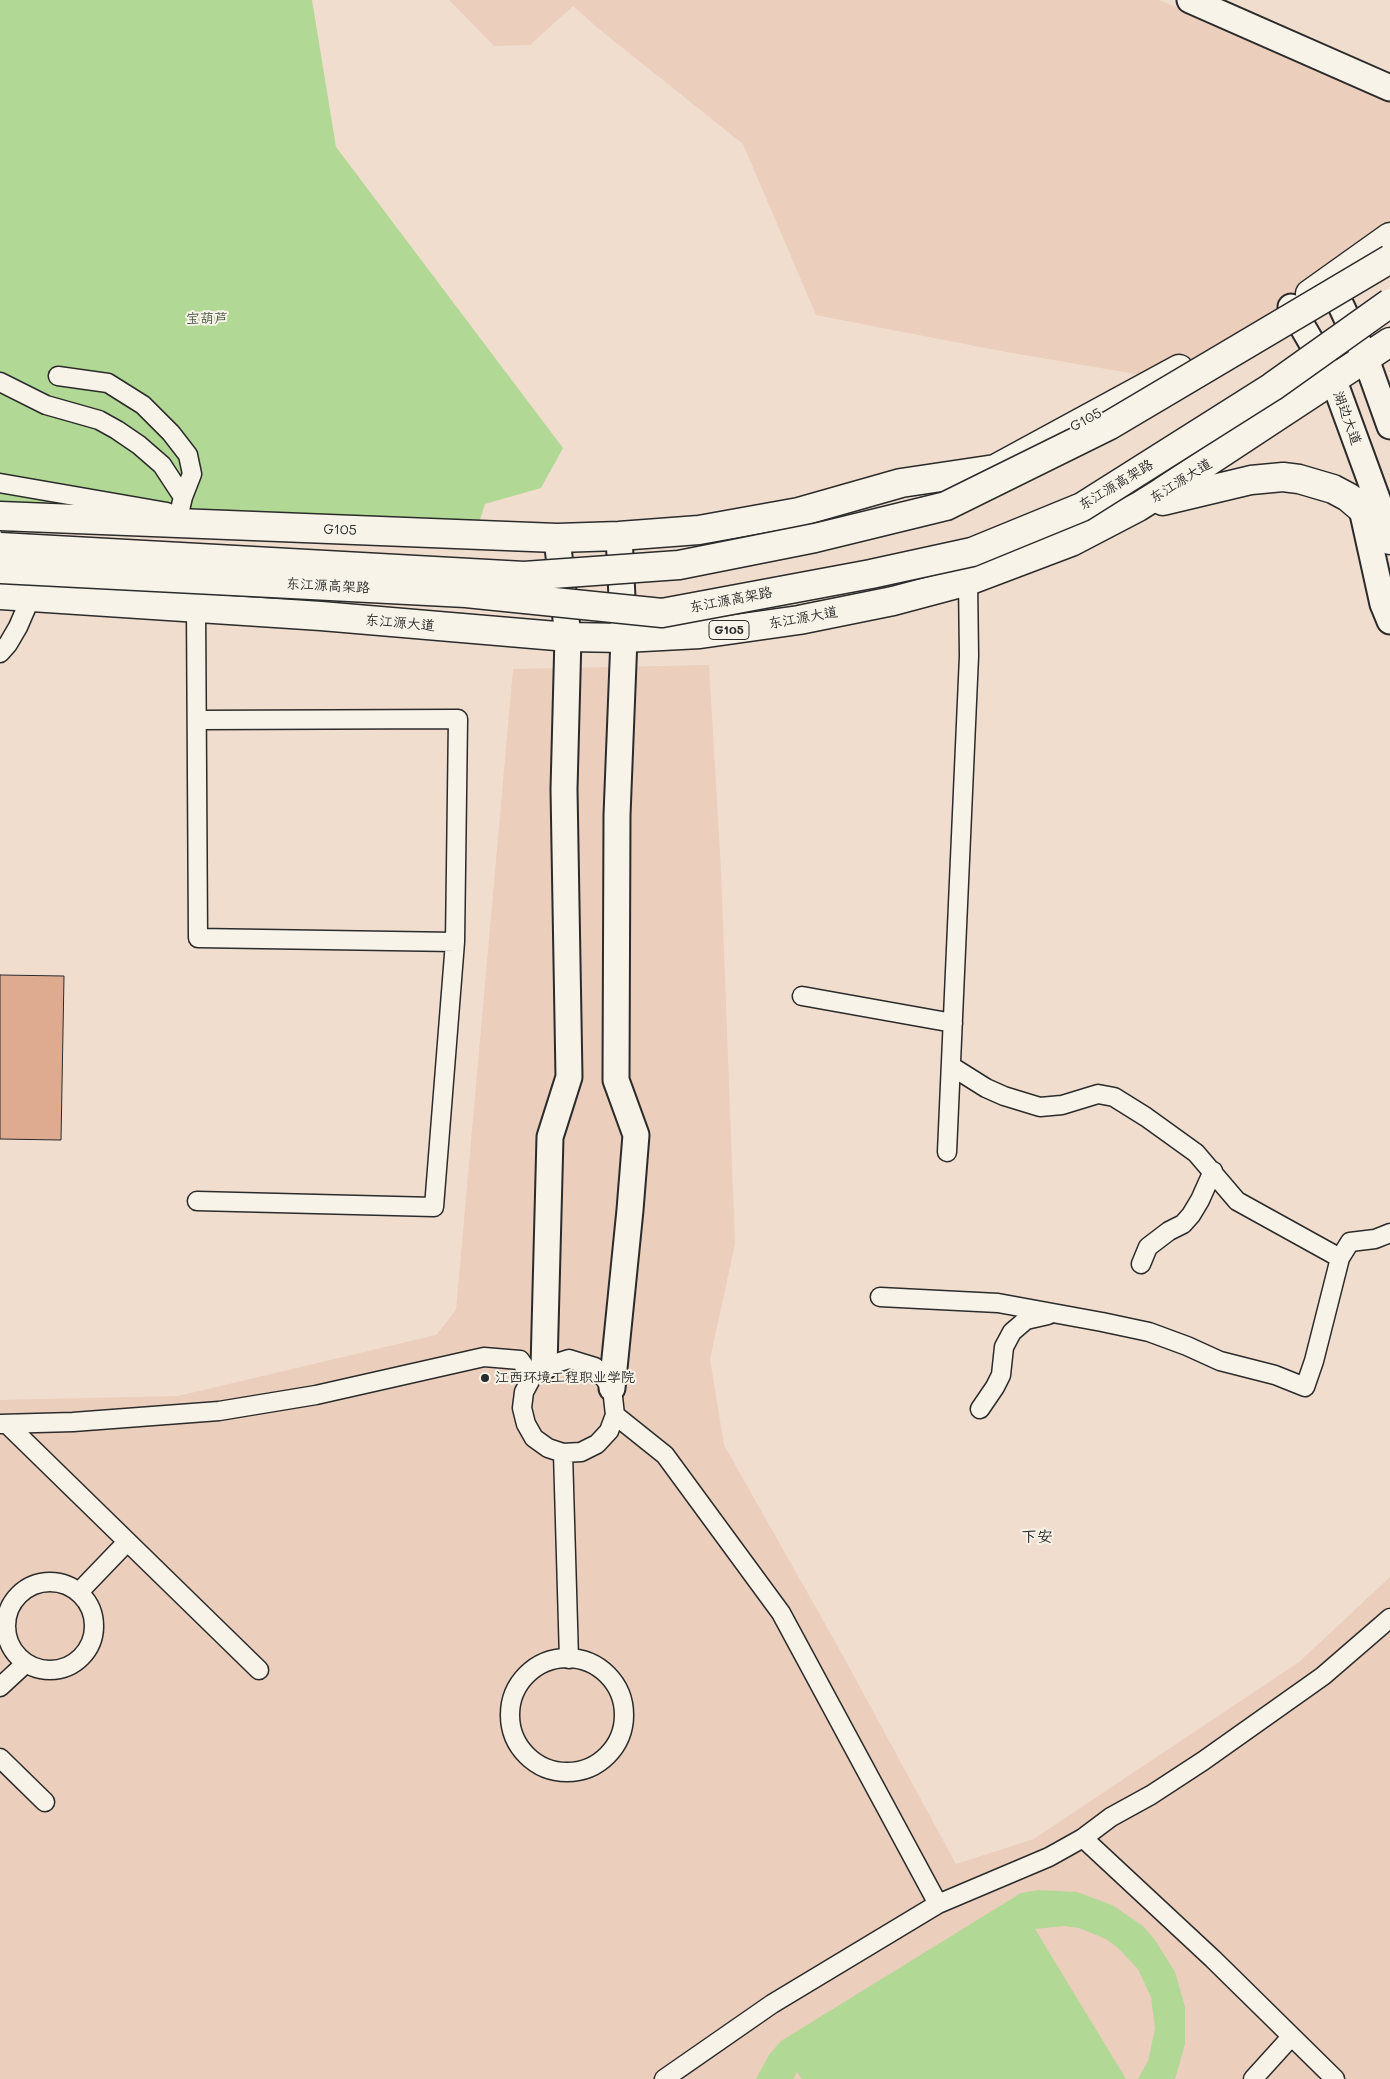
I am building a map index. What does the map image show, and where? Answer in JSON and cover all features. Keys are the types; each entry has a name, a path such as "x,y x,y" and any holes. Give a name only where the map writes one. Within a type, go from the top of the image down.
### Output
{"highway":[{"name":"G105","path":"0,516 557,538 699,530 799,512 901,483 994,469 1121,402 1291,307 1390,237"},
{"name":"东江源高架路","path":"0,547 524,576 679,565 815,538 946,506 1110,425 1390,259"},
{"name":"东江源高架路","path":"0,569 466,592 662,612 862,575 972,552 1082,507 1272,387 1390,303"},
{"name":"东江源大道","path":"0,595 196,607 568,637 624,638 700,634 799,620 893,601 968,581 1071,542 1138,507 1215,459 1390,342"},
{"path":"1138,507 1267,477 1299,479 1324,486 1348,497 1375,520 1390,540"},
{"path":"0,538 66,531 378,547 452,534"},
{"path":"0,579 20,583 362,605 505,632"}],"street":[{"path":"1190,0 1390,88"},
{"path":"1329,280 1366,359 1390,404"},
{"name":"湖边大道","path":"1291,307 1334,381 1390,534"},
{"path":"1366,359 1390,426"},
{"path":"58,376 108,383 143,404 155,415 188,455 192,474 181,506"},
{"path":"1334,381 1383,604 1390,621"},
{"path":"0,382 46,405 99,420 139,445 162,465 181,506"},
{"path":"0,483 181,506 417,526"},
{"path":"557,538 568,637 564,789 569,1077 550,1137 538,1372 524,1392 522,1408 526,1424 534,1438 548,1448 563,1453 581,1452 597,1444 609,1431 615,1415 612,1388 636,1135 616,1080 617,815 624,638 619,536"},
{"path":"947,1152 969,656 968,581"},
{"path":"0,652 8,644 18,627 31,597"},
{"path":"196,607 198,938 455,942"},
{"path":"198,720 458,719 455,942 434,1207 198,1201"},
{"path":"802,996 953,1023"},
{"path":"951,1066 986,1088 1004,1096 1040,1107 1062,1105 1098,1094 1114,1097 1146,1117 1196,1153 1237,1201 1340,1258"},
{"path":"1141,1264 1148,1247 1163,1235 1183,1224 1191,1215 1213,1171"},
{"path":"880,1297 998,1303 1149,1332 1188,1346 1220,1361 1275,1374 1305,1386 1324,1328 1340,1258 1350,1242 1375,1238 1390,1233"},
{"path":"980,1409 1001,1375 1004,1347 1012,1332 1026,1320 1056,1314"},
{"path":"4,1424 73,1422 219,1411 316,1395 484,1356 520,1360 538,1372"},
{"path":"538,1372 569,1359 595,1367 612,1388"},
{"path":"615,1415 665,1455 781,1613 938,1904"},
{"path":"4,1424 259,1670"},
{"path":"563,1453 568,1659"},
{"path":"79,1592 127,1542"},
{"path":"50,1581 60,1582 79,1592 88,1604 94,1618 93,1638 86,1652 75,1663 56,1670 45,1670 26,1663 12,1648 6,1628 10,1608 15,1599 30,1586 50,1581"},
{"path":"664,2079 772,2004 938,1904 1049,1857 1083,1838 1111,1817 1151,1795 1315,1682 1390,1618"},
{"path":"568,1659 589,1663 598,1668 613,1682 622,1701 624,1722 618,1742 605,1758 587,1769 566,1772 546,1768 528,1756 516,1739 510,1719 513,1698 523,1680 534,1669 548,1662 568,1659"},
{"path":"0,1687 26,1663"},
{"path":"0,1758 45,1802"},
{"path":"1083,1838 1213,1959 1335,2079"},
{"path":"1253,2079 1291,2037"}],"shaded area":[{"path":"449,0 1159,0 1390,96 1390,223 1364,243 1349,272 1177,381 1006,352 816,315 743,144 573,6 530,45 494,46"},
{"name":"江西环境工程职业学院","path":"709,665 721,871 735,1244 710,1359 724,1445 837,1645 956,1864 1034,1839 1299,1662 1390,1577 1390,2079 0,2079 0,1400 178,1396 436,1335 456,1310 513,669"}],"green space":[{"name":"宝葫芦","path":"0,0 312,0 336,147 563,448 541,488 485,504 472,545 0,514"},
{"path":"1039,1890 1077,1892 1112,1905 1143,1926 1155,1940 1175,1972 1185,2007 1185,2044 1175,2079 1138,2079 1148,2061 1155,2029 1151,1997 1138,1969 1118,1948 1106,1939 1079,1928 1064,1926 1035,1929 1126,2079 802,2079 797,2072 793,2079 756,2079 769,2055 781,2041 1021,1893"}],"building":[{"path":"0,975 64,976 61,1140 0,1139"}],"place":[{"name":"江西环境工程职业学院","path":"485,1378"}],"district":[{"name":"下安","path":"1037,1537"}]}
